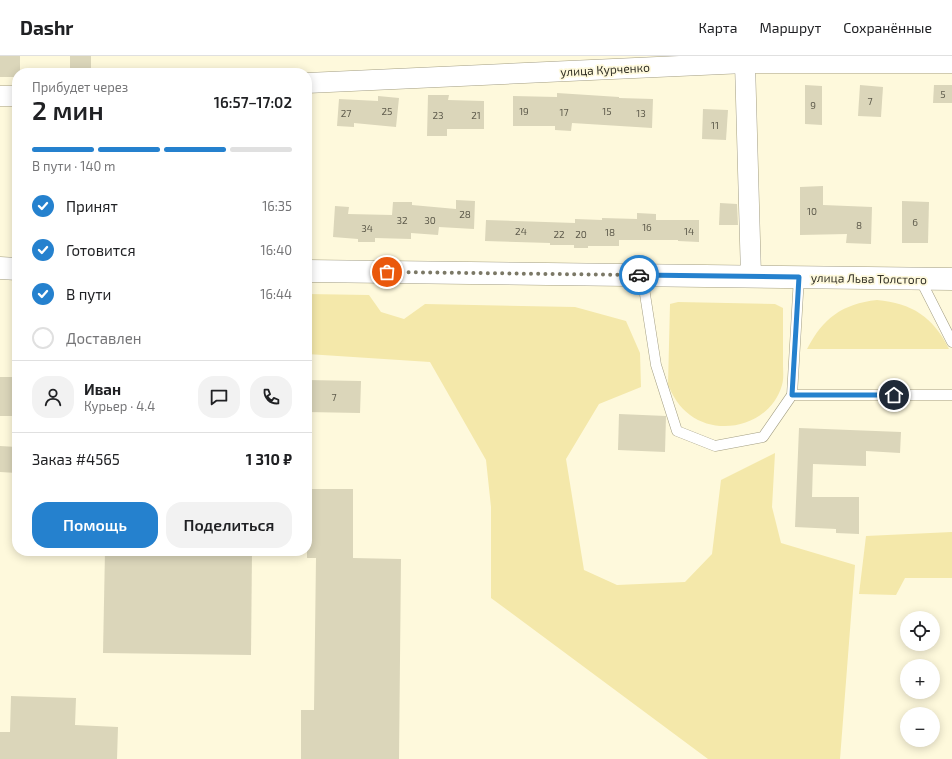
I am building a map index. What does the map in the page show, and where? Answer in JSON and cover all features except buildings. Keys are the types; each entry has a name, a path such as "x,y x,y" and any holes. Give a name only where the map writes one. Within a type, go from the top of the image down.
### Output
{"main road":[{"path":"0,268 12,269"},
{"name":"улица Льва Толстого","path":"312,272 952,279"}],"street":[{"name":"улица Курченко","path":"312,83 745,63 952,63"},
{"path":"745,63 751,276"},
{"path":"0,96 12,96"}],"lane":[{"path":"642,275 656,365 677,431 715,446 763,437 792,395 799,277"},
{"path":"920,278 952,342"},
{"path":"792,395 952,395"}],"shaded area":[{"path":"312,294 369,295 381,312 404,319 425,304 575,307 626,321 640,353 641,387 599,404 566,459 584,570 617,585 685,582 712,554 721,480 775,453 772,507 781,543 855,565 840,759 708,759 491,598 491,507 486,460 430,362 312,354"},
{"path":"877,300 901,304 920,314 936,328 949,349 807,349 820,329 835,314 854,305"},
{"path":"678,302 775,304 783,308 783,383 776,398 767,409 756,418 744,423 730,426 716,426 702,422 690,415 674,397 668,385 670,304"},
{"path":"952,532 952,578 905,578 896,595 859,594 866,536"}],"way so far":[{"path":"387,272 639,275"}],"route":[{"path":"639,275 799,277 792,395 894,395"}]}
